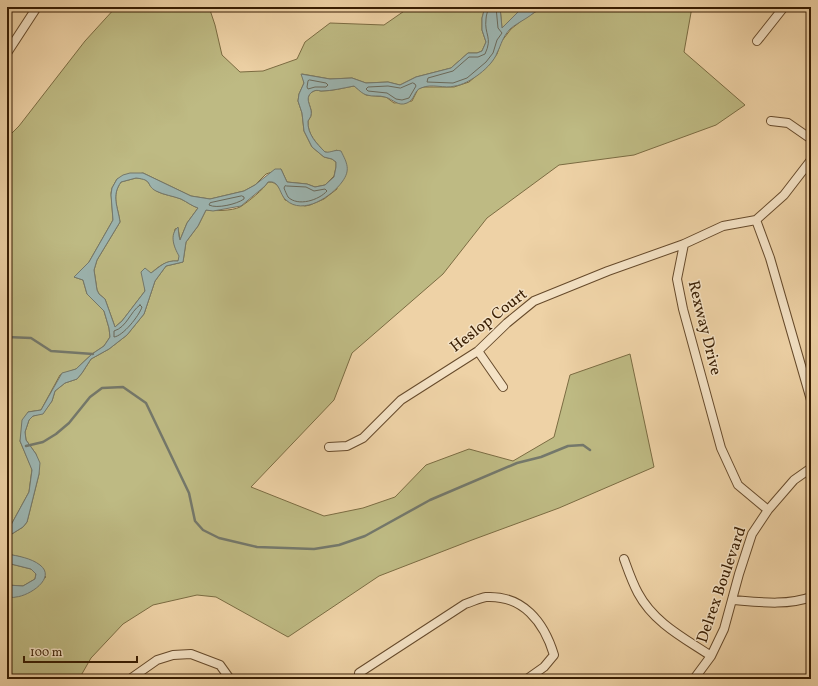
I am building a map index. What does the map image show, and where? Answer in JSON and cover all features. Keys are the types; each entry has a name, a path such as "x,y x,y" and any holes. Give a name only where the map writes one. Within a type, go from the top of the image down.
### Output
{"street":[{"path":"7,53 37,7"},
{"path":"758,41 784,7"},
{"path":"771,121 788,123 811,139"},
{"path":"684,244 723,226 756,220 784,195 811,160"},
{"path":"756,220 770,258 811,400"},
{"name":"Heslop Court","path":"328,448 347,446 363,438 401,400 478,351 507,323 534,301 608,271 684,244"},
{"name":"Rexway Drive","path":"684,244 677,279 683,309 721,448 738,485 768,510"},
{"path":"478,351 503,387"},
{"name":"Delrex Boulevard","path":"694,679 711,656 724,629 752,534 768,510 794,480 811,468"},
{"path":"624,559 637,592 647,606 665,626 711,656"},
{"path":"359,679 359,673 466,604 485,597 504,598 522,606 537,620 549,638 554,655 544,667 527,679"},
{"path":"733,600 771,603 803,600 811,597"},
{"path":"130,679 156,660 173,655 191,654 220,665 230,679"}],"shaded area":[{"path":"116,7 209,7 222,55 240,72 263,71 297,59 305,42 330,23 384,25 410,7 485,7 482,18 482,30 486,42 482,51 477,53 468,53 451,68 416,77 400,85 388,82 366,83 352,78 330,79 302,74 304,83 299,94 298,101 302,113 304,131 312,147 324,157 332,159 336,162 334,176 325,185 315,187 307,184 287,182 281,169 266,174 255,185 244,191 210,199 191,196 143,173 117,179 111,193 113,220 89,262 74,277 83,280 87,294 104,311 110,337 104,346 92,354 76,369 60,375 41,410 28,412 20,441 32,469 29,492 11,525 7,527 7,138 19,126 85,41"},
{"path":"500,7 523,7 502,28"},
{"path":"539,7 692,7 684,52 745,105 716,125 634,155 559,165 487,218 443,274 352,353 334,400 251,487 324,516 363,508 395,497 426,465 469,449 513,461 554,437 570,375 630,354 654,467 559,508 379,576 288,637 216,597 197,595 153,605 123,624 91,658 79,679 7,679 7,596 12,597 46,577 21,557 7,554 7,537 23,527 27,522 39,474 36,454 26,440 25,432 29,420 33,416 43,413 52,401 55,391 65,383 77,379 91,359 109,349 127,335 144,314 155,281 166,266 183,262 186,242 198,226 206,210 218,211 240,207 256,195 268,182 275,183 277,185 285,200 305,206 324,199 337,189 337,150 330,153 325,152 316,142 309,130 308,121 311,116 311,112 308,97 312,92 316,90 321,91 354,86 366,95 386,97 394,103 412,101 418,89 423,87 454,87 469,82 489,65 497,54 501,42 511,29 537,11"},
{"path":"136,178 144,179 154,189 162,194 181,199 198,208 187,223 180,240 178,228 175,229 174,243 180,256 178,261 163,264 147,277 144,281 145,291 122,321 115,327 105,299 97,290 94,270 97,260 120,222 116,202 116,192 118,187 121,182"},
{"path":"7,563 31,569 36,573 35,579 23,586 7,585"}],"water":[{"path":"485,7 500,7 502,28 523,7 539,7 534,13 507,32 494,58 485,69 461,85 451,87 429,86 421,88 417,91 410,102 404,104 398,103 383,96 371,96 362,93 354,86 321,91 317,90 309,95 308,100 311,116 308,121 309,130 316,142 325,152 337,150 341,151 347,166 345,178 331,193 309,205 301,206 293,204 286,200 275,183 268,182 241,206 213,211 206,210 198,226 186,242 183,262 166,266 155,281 144,314 127,335 109,349 91,359 77,379 65,383 55,391 52,401 43,414 33,416 29,420 25,432 26,440 36,454 40,463 39,474 27,522 23,527 7,537 7,527 11,525 29,492 32,470 20,441 22,420 28,412 41,410 62,373 76,369 92,354 104,346 110,337 104,311 87,294 83,280 74,277 89,262 113,220 111,195 112,188 117,179 130,173 143,173 191,196 210,199 244,191 255,185 275,169 281,169 287,182 307,184 315,187 325,185 334,177 336,162 332,159 324,157 312,147 304,131 302,113 298,101 299,94 304,83 301,74 330,79 352,78 366,83 388,82 400,85 416,77 451,68 468,53 477,53 482,51 486,42 482,30 482,18","holes":["136,178 147,181 156,191 181,199 198,208 187,223 180,240 178,227 175,230 173,241 179,256 178,261 170,261 151,273 145,268 141,272 145,291 122,321 115,327 105,299 97,290 94,270 97,260 120,222 116,202 116,192 118,187 121,182"]},
{"path":"7,554 29,559 40,565 44,570 45,575 39,586 21,596 7,596 7,585 23,586 35,579 36,574 31,569 7,563"}],"waterway":[{"path":"7,337 31,338 51,351 93,354"},
{"path":"26,446 43,442 56,434 69,423 90,397 102,388 123,387 146,403 189,493 195,521 203,530 219,538 257,547 314,549 339,545 365,536 430,500 517,463 541,457 568,446 583,445 590,450"}]}
